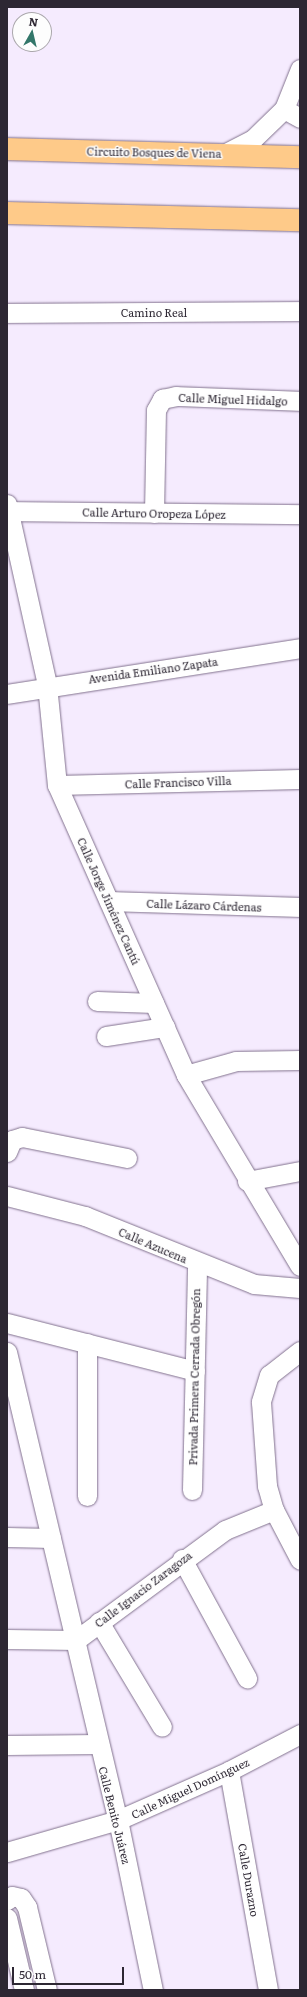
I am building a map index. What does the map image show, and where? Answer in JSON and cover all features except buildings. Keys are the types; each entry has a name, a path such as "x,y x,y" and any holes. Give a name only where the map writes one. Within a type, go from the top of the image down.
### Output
{"main road":[{"name":"Circuito Bosques de Viena","path":"7,149 226,153 300,157"},
{"path":"7,213 300,220"}],"street":[{"path":"226,153 252,140 284,109 300,69"},
{"path":"284,109 300,118"},
{"name":"Camino Real","path":"7,313 300,311"},
{"name":"Calle Miguel Hidalgo","path":"154,514 156,410 162,399 176,396 300,401"},
{"name":"Calle Arturo Oropeza López","path":"8,508 154,514 300,514"},
{"name":"Calle Jorge Jiménez Cantú","path":"8,508 47,685 57,785 186,1075 247,1181 300,1266"},
{"name":"Avenida Emiliano Zapata","path":"7,694 47,685 300,648"},
{"name":"Calle Francisco Villa","path":"57,785 300,779"},
{"name":"Calle Lázaro Cárdenas","path":"109,901 300,907"},
{"path":"97,1001 154,1003"},
{"path":"106,1036 165,1027"},
{"path":"186,1075 236,1062 300,1060"},
{"path":"7,1152 12,1140 22,1137 126,1158"},
{"path":"247,1181 300,1171"},
{"name":"Calle Azucena","path":"7,1196 86,1216 197,1263 254,1284 300,1288"},
{"name":"Privada Primera Cerrada Obregón","path":"192,1490 197,1263"},
{"path":"7,1324 195,1371"},
{"path":"87,1343 87,1496"},
{"path":"300,1351 269,1375 263,1388 267,1486 274,1510 300,1560"},
{"name":"Calle Benito Juárez","path":"7,1352 76,1640 98,1744 118,1820 153,1990"},
{"name":"Calle Ignacio Zaragoza","path":"76,1640 182,1559 224,1530 274,1510"},
{"path":"7,1537 51,1538"},
{"path":"182,1559 247,1678"},
{"path":"99,1622 162,1727"},
{"path":"7,1639 76,1640"},
{"name":"Calle Miguel Domínguez","path":"7,1852 118,1820 229,1771 300,1734"},
{"path":"7,1745 98,1744"},
{"name":"Calle Durazno","path":"229,1771 268,1990"},
{"path":"7,1900 12,1896 20,1898 27,1907 47,1990"},
{"path":"7,1918 24,1990"}]}
